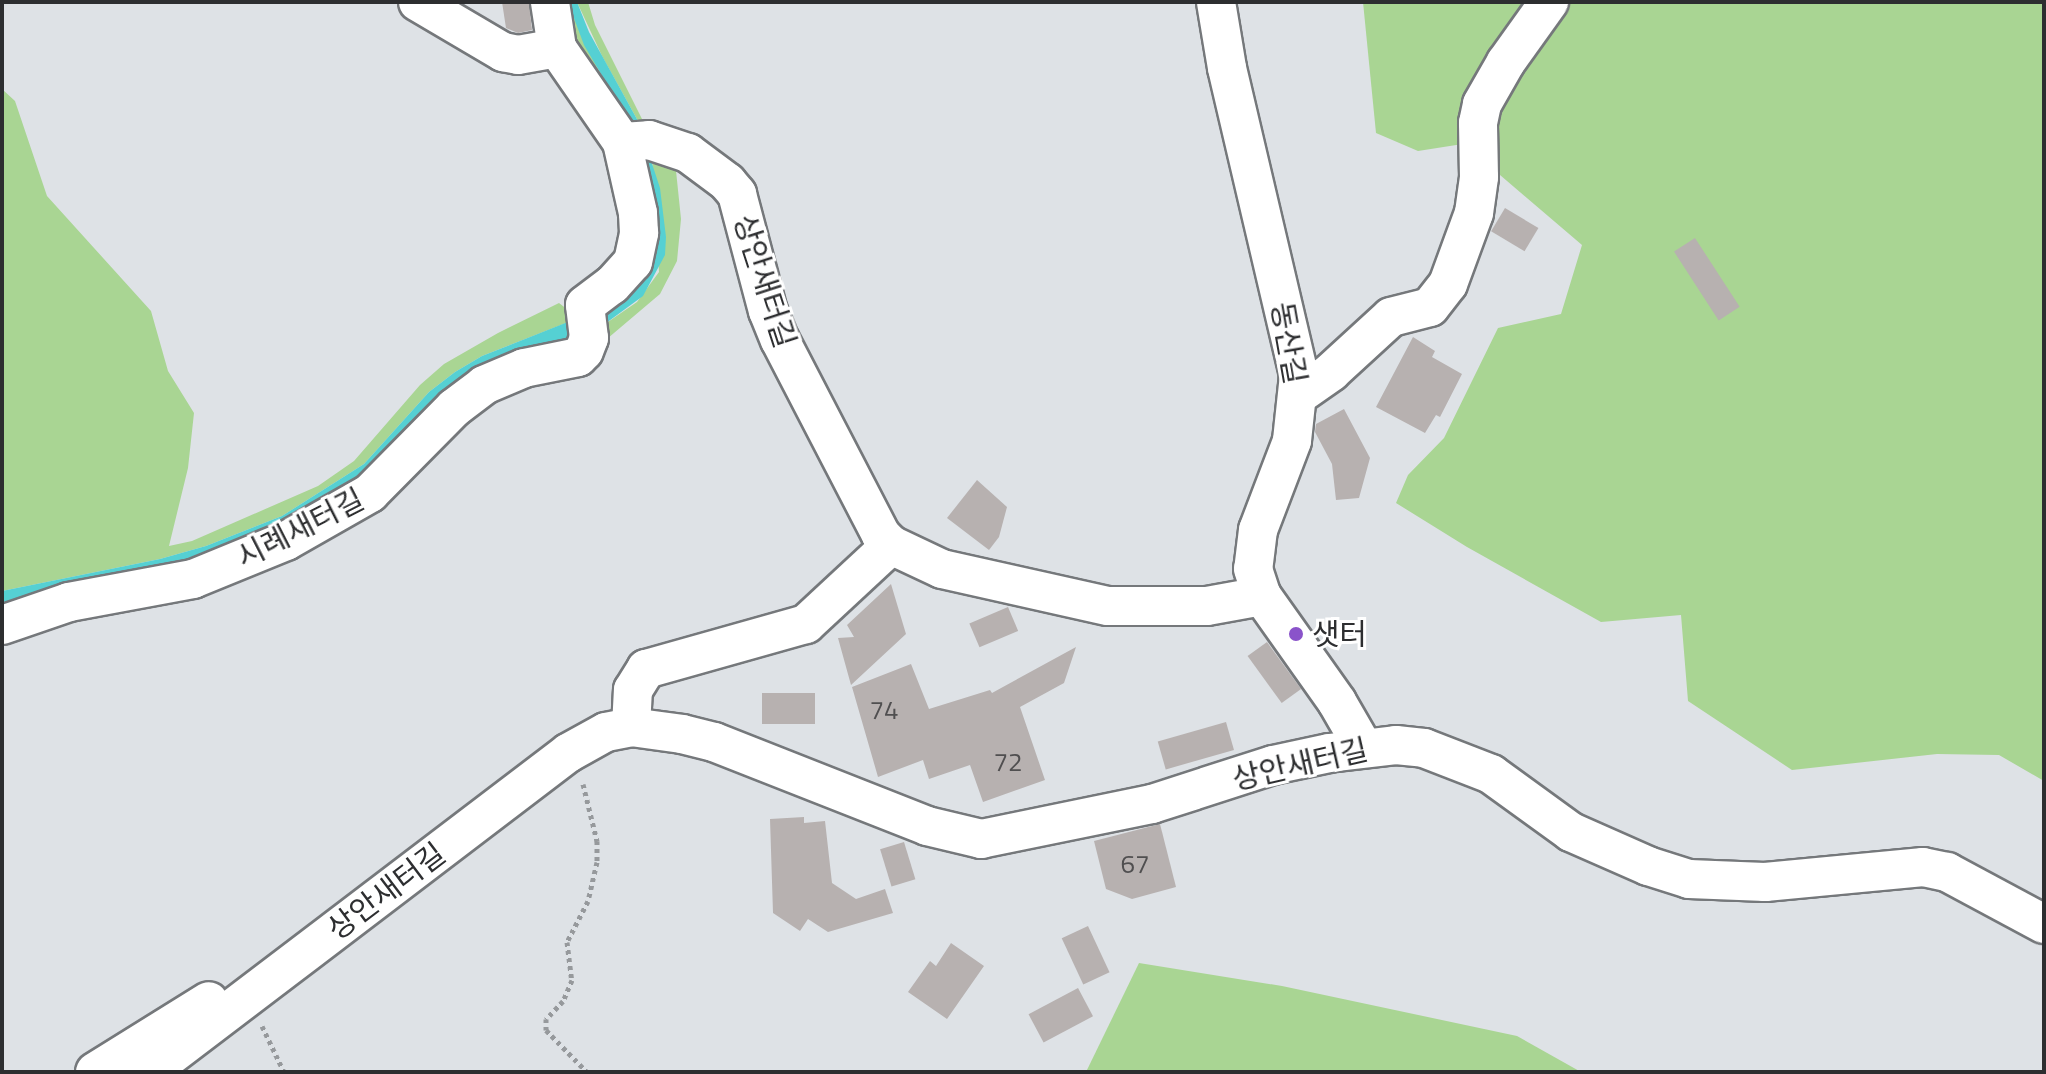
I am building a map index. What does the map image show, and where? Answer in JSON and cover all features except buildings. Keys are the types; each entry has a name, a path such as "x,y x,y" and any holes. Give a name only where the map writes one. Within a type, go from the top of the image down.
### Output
{"street":[{"path":"418,2 503,52 518,55 557,48"},
{"name":"시례새터길","path":"2,625 69,602 193,579 323,523 370,493 454,408 475,391 524,368 578,357 588,344 587,301 625,273 637,249 635,141 557,48 550,2"},
{"name":"동산길","path":"1216,2 1227,68 1296,359 1300,394 1292,441 1273,486 1253,553 1253,569 1262,596 1337,702 1363,747"},
{"path":"1300,394 1331,372 1391,317 1430,307 1443,291 1467,241 1474,213 1479,177 1478,123 1482,104 1506,62 1549,2"},
{"name":"상안새터길","path":"635,141 688,153 727,182 737,194 768,311 780,340 873,521 891,545"},
{"path":"631,727 633,690 646,669 806,624 891,545 942,569 1108,606 1207,606 1262,596"},
{"name":"상안새터길","path":"149,1072 568,753 606,732 631,727 714,742 927,826 981,839 1152,804 1273,765 1363,747 1396,745 1424,748 1491,774 1571,832 1648,866 1689,879 1765,882 1923,867 1947,872 2044,924"},
{"path":"95,1072 206,1002 229,994 246,998"}],"path":[{"path":"568,753 591,806 597,862 588,901 567,942 572,980 563,1001 546,1019 546,1030 587,1072"},
{"path":"246,998 284,1072"}],"green space":[{"path":"568,2 597,67 628,120 576,57"},
{"path":"577,2 588,2 595,25 644,123 638,121 602,56"},
{"path":"1363,2 1540,2 1469,143 1418,151 1376,133"},
{"path":"1556,2 2044,2 2044,781 1999,755 1937,754 1792,770 1688,701 1681,615 1601,622 1467,547 1396,503 1408,475 1444,438 1498,328 1561,314 1582,245 1486,163 1483,128"},
{"path":"2,89 15,101 47,196 151,311 168,371 194,413 188,468 169,546 192,541 318,486 354,461 420,385 444,364 498,333 559,303 568,310 571,321 482,356 455,372 429,392 364,464 282,516 206,546 160,559 2,591"},
{"path":"652,158 675,161 681,219 677,261 660,294 601,344 602,326 637,302 659,272"},
{"path":"1139,963 1282,986 1517,1036 1581,1072 1086,1072"}],"water":[{"path":"568,2 577,2 589,32 638,121 660,188 665,255 643,296 602,326 538,350 395,447 330,502 206,559 2,607 2,591 160,559 206,546 282,516 364,464 429,392 455,372 482,356 598,310 656,216 652,187 628,120 584,45"}],"place":[{"name":"샛터","path":"1296,634"}]}
